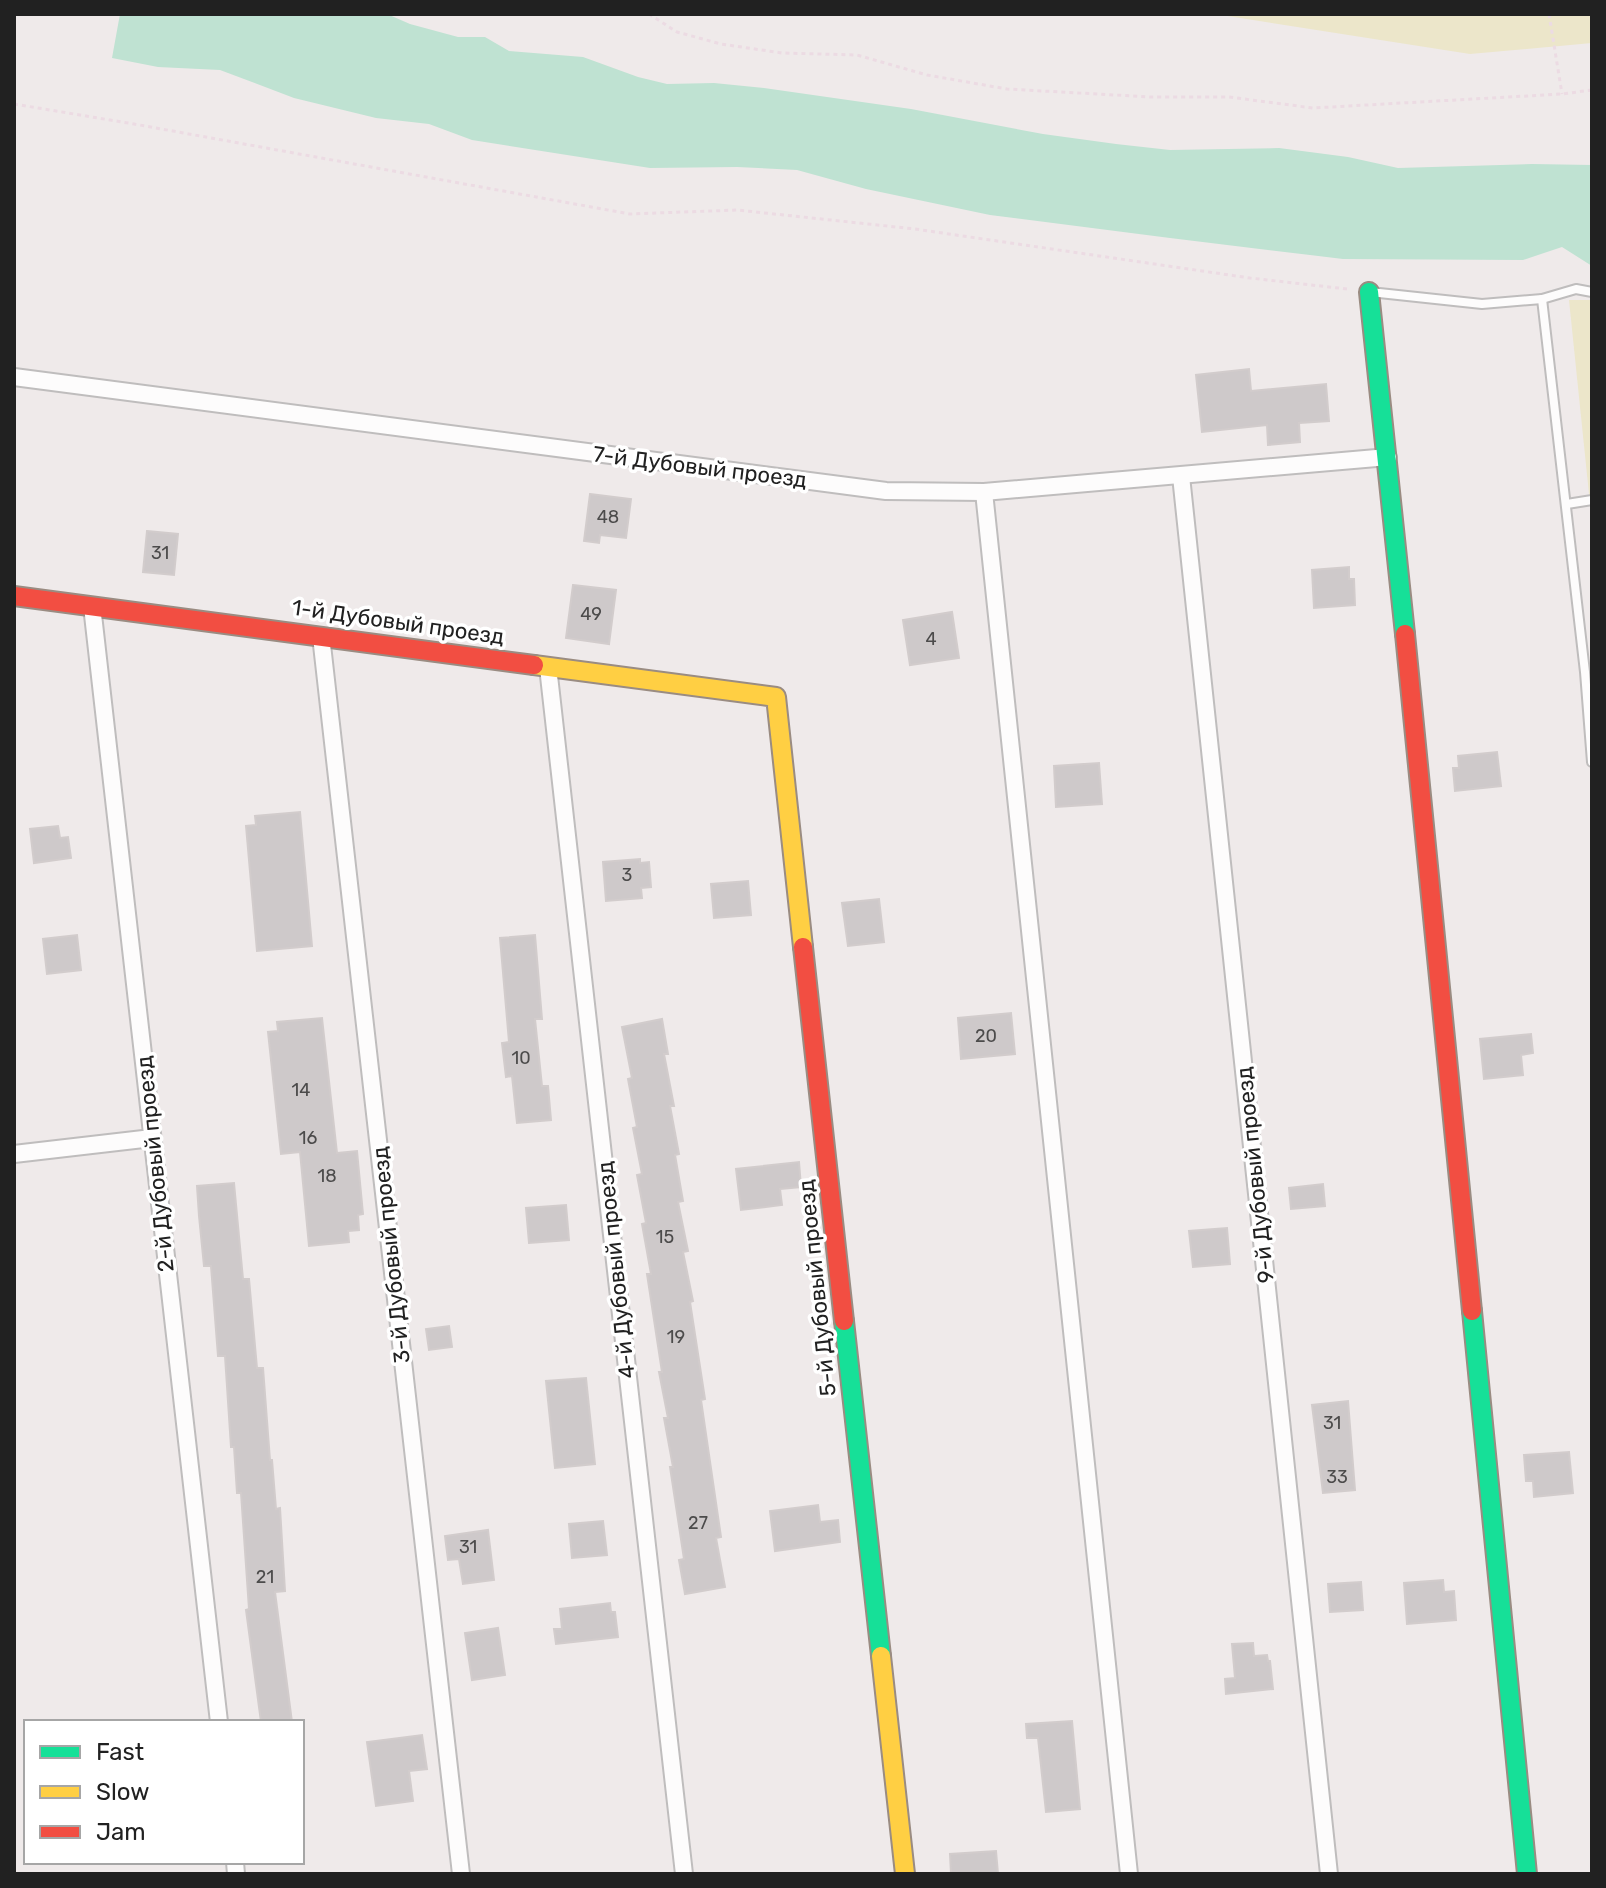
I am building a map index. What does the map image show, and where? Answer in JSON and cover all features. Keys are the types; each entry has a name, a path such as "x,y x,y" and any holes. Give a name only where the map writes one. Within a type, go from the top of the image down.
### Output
{"street":[{"path":"1369,292 1388,457 1527,1874"},
{"name":"7-й Дубовый проезд","path":"14,377 886,491 984,492 1388,457"},
{"name":"9-й Дубовый проезд","path":"1181,476 1329,1874"},
{"path":"984,492 1129,1874"},
{"name":"1-й Дубовый проезд","path":"14,596 776,697"},
{"name":"2-й Дубовый проезд","path":"92,606 219,1720"},
{"name":"3-й Дубовый проезд","path":"321,636 461,1874"},
{"name":"4-й Дубовый проезд","path":"548,667 684,1874"},
{"name":"5-й Дубовый проезд","path":"776,697 905,1874"},
{"path":"14,1154 152,1138"}],"lane":[{"path":"1369,292 1482,304 1542,299 1576,289 1592,292"},
{"path":"1542,299 1588,671 1592,762"},
{"path":"1567,504 1592,500"}],"path":[{"path":"649,14 677,32 721,44 782,53 857,55 927,75 1007,89 1151,97 1229,97 1313,108 1592,90"},
{"path":"1549,14 1562,94"},
{"path":"14,104 630,214 737,210 886,226 1369,292"}],"shaded area":[{"path":"120,14 387,14 410,24 458,37 485,37 509,51 583,57 667,84 714,83 764,88 911,109 1043,134 1170,150 1279,148 1348,157 1398,168 1592,165 1592,266 1562,247 1523,260 1343,259 990,215 866,189 797,170 650,168 472,140 429,124 376,118 294,98 220,70 158,67 112,58"},
{"path":"1215,14 1592,14 1592,43 1470,54"},
{"path":"1569,300 1592,300 1592,523"}],"building":[{"path":"1249,369 1251,391 1326,384 1329,421 1299,423 1300,442 1268,445 1267,425 1202,432 1196,375"},
{"path":"590,494 631,499 626,538 600,535 599,543 584,541"},
{"path":"147,531 178,534 174,575 143,572"},
{"path":"1349,567 1349,579 1354,579 1355,605 1314,608 1312,570"},
{"path":"573,585 616,590 609,644 566,638"},
{"path":"952,612 959,658 910,665 903,620"},
{"path":"1497,752 1501,786 1455,791 1453,768 1459,768 1458,756"},
{"path":"1099,763 1102,804 1056,807 1054,766"},
{"path":"300,812 312,946 257,951 246,826 256,825 255,816"},
{"path":"58,826 60,838 68,837 71,858 34,863 30,829"},
{"path":"640,859 640,863 649,862 651,887 641,888 642,898 606,901 603,862"},
{"path":"748,881 751,915 714,918 711,884"},
{"path":"879,899 884,942 848,946 842,903"},
{"path":"77,935 81,970 47,974 43,939"},
{"path":"535,935 542,1019 535,1019 542,1086 548,1086 551,1120 517,1123 512,1076 506,1077 502,1043 509,1042 500,938"},
{"path":"1011,1013 1015,1054 961,1059 958,1018"},
{"path":"322,1018 337,1153 357,1151 363,1214 358,1215 359,1230 348,1231 349,1242 309,1246 300,1152 281,1154 268,1032 278,1031 277,1022"},
{"path":"662,1019 668,1054 664,1054 674,1106 670,1106 679,1154 675,1155 683,1201 678,1202 688,1251 683,1252 693,1301 690,1302 705,1399 701,1400 721,1537 716,1538 725,1587 685,1594 679,1560 684,1559 664,1418 668,1418 647,1274 651,1274 642,1224 646,1223 637,1175 642,1174 628,1079 632,1078 622,1027"},
{"path":"1531,1034 1533,1053 1521,1055 1523,1075 1484,1079 1480,1039"},
{"path":"799,1162 801,1187 780,1189 782,1205 741,1210 736,1169"},
{"path":"234,1183 243,1279 249,1279 257,1368 263,1368 276,1509 280,1508 285,1591 275,1592 292,1720 261,1720 246,1610 249,1609 241,1493 237,1493 234,1447 231,1447 225,1356 218,1356 211,1266 204,1266 197,1186"},
{"path":"1323,1184 1325,1206 1291,1209 1289,1188"},
{"path":"566,1205 569,1240 529,1243 526,1208"},
{"path":"1227,1228 1230,1264 1193,1267 1189,1231"},
{"path":"449,1326 452,1347 429,1350 426,1329"},
{"path":"586,1378 595,1464 555,1468 546,1381"},
{"path":"1348,1401 1355,1490 1323,1493 1312,1405"},
{"path":"1569,1452 1573,1493 1534,1497 1533,1481 1526,1481 1524,1455"},
{"path":"818,1505 820,1522 838,1520 840,1542 775,1551 770,1511"},
{"path":"603,1521 607,1555 572,1558 569,1524"},
{"path":"488,1530 494,1580 463,1584 459,1559 448,1560 445,1536"},
{"path":"1443,1580 1444,1592 1454,1591 1456,1620 1407,1624 1404,1583"},
{"path":"1361,1582 1363,1610 1330,1612 1328,1584"},
{"path":"610,1603 611,1612 615,1612 618,1637 556,1644 554,1629 562,1629 560,1609"},
{"path":"498,1628 505,1675 472,1680 465,1633"},
{"path":"1253,1643 1254,1656 1267,1655 1270,1661 1273,1689 1226,1694 1225,1679 1235,1678 1232,1644"},
{"path":"1072,1721 1080,1809 1046,1812 1038,1738 1027,1738 1026,1724"},
{"path":"422,1735 427,1769 409,1771 413,1801 376,1806 367,1742"},
{"path":"996,1851 998,1874 951,1874 950,1854"}],"traffic: fast":[{"path":"1369,292 1405,634"},
{"path":"1472,1311 1527,1874"},
{"path":"844,1321 881,1656"}],"traffic: slow":[{"path":"534,665 776,697 803,947"},
{"path":"881,1656 905,1874"}],"traffic: jam":[{"path":"14,596 534,665"},
{"path":"1405,634 1472,1311"},
{"path":"803,947 844,1321"}]}
